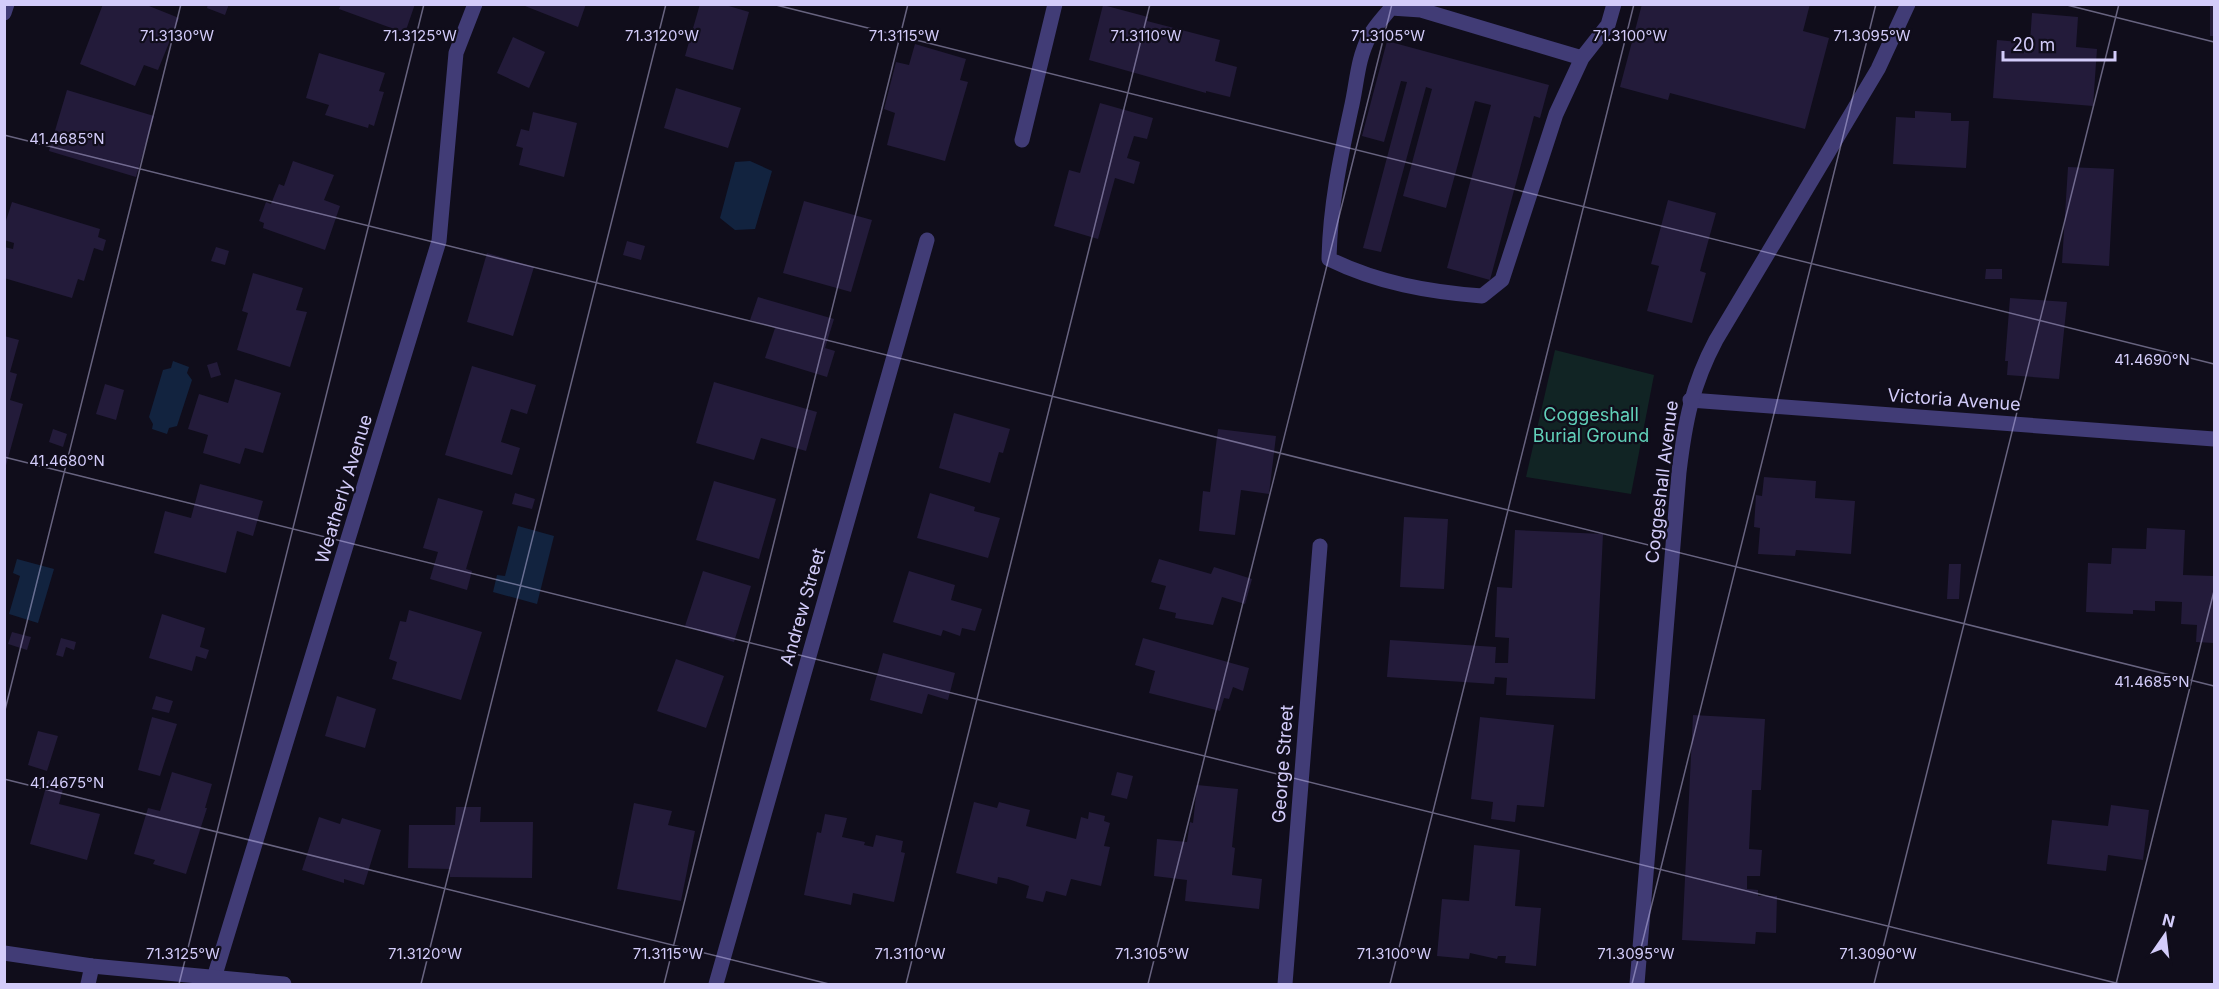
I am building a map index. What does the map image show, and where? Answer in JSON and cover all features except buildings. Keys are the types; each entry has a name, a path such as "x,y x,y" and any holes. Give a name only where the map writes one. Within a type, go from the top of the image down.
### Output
{"street":[{"path":"4,13 7,4"},
{"name":"Weatherly Avenue","path":"214,978 439,242 456,53 475,4"},
{"path":"1022,140 1055,4"},
{"path":"1582,58 1421,10 1391,8 1369,36 1358,65 1339,159 1330,227 1329,259 1357,273 1432,293 1482,296 1502,280 1556,114 1582,58 1608,25 1614,4"},
{"name":"Coggeshall Avenue","path":"1637,984 1679,472 1690,400 1699,371 1716,340 1878,69 1908,4"},
{"name":"Andrew Street","path":"716,984 927,240"},
{"name":"Victoria Avenue","path":"1690,400 2214,439"},
{"name":"George Street","path":"1285,984 1320,546"},
{"path":"4,953 92,966 284,984"},
{"path":"87,984 92,966"}],"green space":[{"name":"Coggeshall Burial Ground","path":"1555,350 1654,375 1631,494 1526,477"}],"water":[{"path":"750,161 772,171 755,229 735,230 720,218 735,162"},
{"path":"173,361 189,367 187,373 192,380 177,426 169,428 167,434 152,429 153,424 149,417 163,370 171,368"},
{"path":"518,526 554,536 537,604 493,592 497,575 505,576"},
{"path":"17,559 54,569 38,623 9,614 20,576 13,573"}]}
